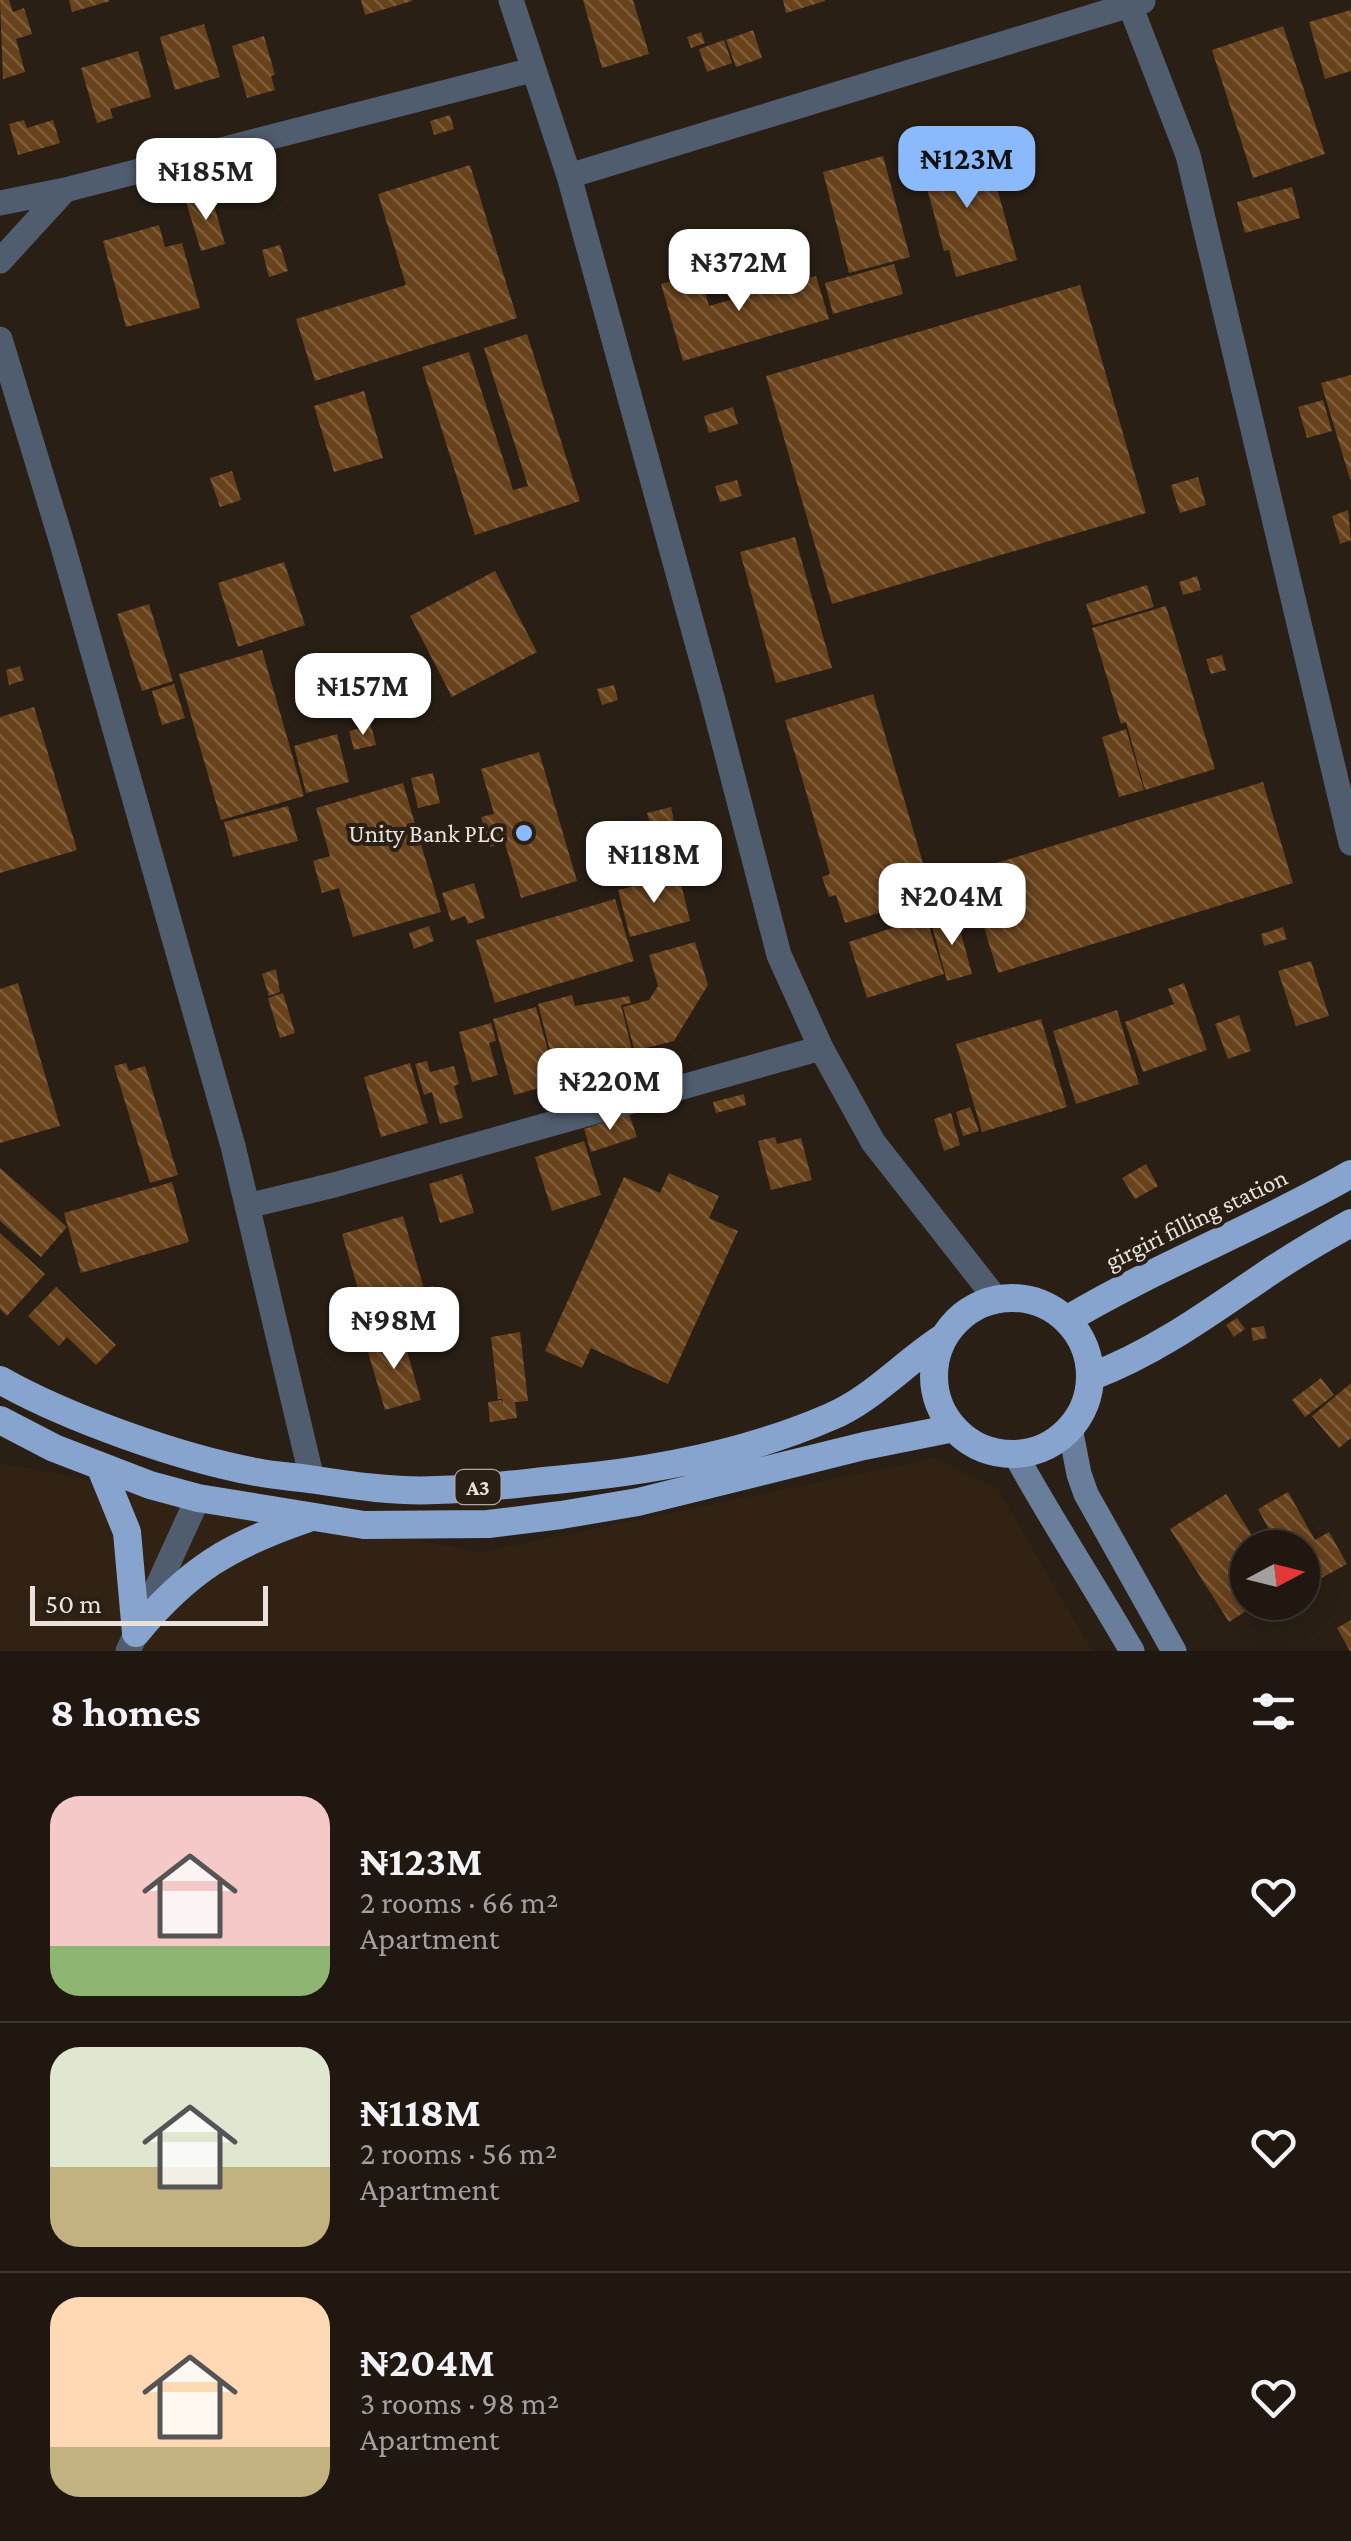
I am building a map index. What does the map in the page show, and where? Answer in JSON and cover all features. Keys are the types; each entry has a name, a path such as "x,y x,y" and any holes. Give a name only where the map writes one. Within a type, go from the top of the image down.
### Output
{"highway":[{"name":"girgiri filling station","path":"1068,1319 1120,1288 1258,1225 1351,1174"},
{"path":"1092,1376 1133,1361 1351,1222"},
{"path":"941,1340 934,1362 934,1386 940,1408 954,1428 974,1444 994,1452 1014,1454 1045,1447 1070,1428 1087,1403 1092,1376 1086,1345 1068,1319 1041,1303 997,1300"},
{"name":"A3","path":"0,1380 89,1420 161,1446 256,1472 365,1488 435,1490 606,1475 698,1458 832,1417 941,1340 974,1307 997,1300"},
{"name":"A3","path":"0,1420 54,1448 150,1486 198,1498 364,1525 440,1526 561,1516 954,1428"},
{"path":"100,1466 127,1532 132,1642"},
{"path":"132,1642 166,1597 212,1561 250,1538 312,1516"}],"main road":[{"path":"1070,1428 1086,1494 1174,1651"},
{"path":"1014,1454 1132,1651"}],"street":[{"path":"511,0 568,176 779,955 821,1048 873,1142 997,1300"},
{"path":"568,176 1134,2 1188,155 1351,843"},
{"path":"0,203 65,190 532,70"},
{"path":"0,261 65,190"},
{"path":"0,339 62,542 248,1206 312,1479"},
{"path":"248,1206 821,1048"},
{"path":"132,1642 198,1498"}],"shaded area":[{"path":"935,1458 998,1489 1092,1651 0,1651 0,1463 481,1552"}],"building":[{"path":"0,0 9,0 13,12 24,8 32,34 16,39 25,72 3,79"},
{"path":"69,0 109,0 110,1 72,12"},
{"path":"361,0 412,0 412,1 365,15"},
{"path":"583,0 633,0 649,54 602,68"},
{"path":"783,0 824,0 825,1 786,13"},
{"path":"1351,10 1351,71 1325,79 1309,22"},
{"path":"204,24 220,77 175,90 160,37"},
{"path":"1283,26 1325,154 1253,178 1212,50"},
{"path":"753,30 762,58 736,67 726,40"},
{"path":"701,32 705,43 691,48 687,37"},
{"path":"264,36 275,90 247,98 232,46"},
{"path":"724,40 732,63 707,72 699,49"},
{"path":"138,51 151,97 110,109 113,118 97,123 81,68"},
{"path":"450,115 454,129 434,135 430,121"},
{"path":"24,120 27,128 53,120 60,143 18,155 9,124"},
{"path":"973,144 983,177 993,174 1017,260 956,277 949,250 944,251 919,159"},
{"path":"883,156 910,257 849,273 823,172"},
{"path":"470,165 517,318 315,381 296,319 406,285 378,194"},
{"path":"1292,187 1300,218 1245,233 1237,202"},
{"path":"211,195 225,244 201,251 186,202"},
{"path":"159,225 165,247 182,243 200,308 126,327 103,241"},
{"path":"280,245 288,271 269,277 262,250"},
{"path":"894,264 903,294 833,314 825,283"},
{"path":"700,273 709,306 816,276 829,319 683,361 661,284"},
{"path":"1080,285 1146,513 832,604 766,376"},
{"path":"527,334 580,501 475,535 422,367 469,352 513,490 528,486 484,348"},
{"path":"1351,375 1351,479 1350,479 1321,383"},
{"path":"364,391 383,458 334,472 314,406"},
{"path":"1323,400 1332,431 1307,438 1298,407"},
{"path":"733,407 738,424 709,433 704,416"},
{"path":"232,471 241,500 220,507 210,478"},
{"path":"1198,477 1206,505 1180,513 1171,485"},
{"path":"737,480 742,496 720,502 715,486"},
{"path":"1348,510 1351,540 1340,544 1332,516"},
{"path":"795,537 832,668 776,683 740,552"},
{"path":"284,562 305,625 238,647 218,583"},
{"path":"495,571 537,652 452,697 410,616"},
{"path":"1197,576 1201,590 1183,595 1179,582"},
{"path":"1147,585 1154,607 1093,625 1086,604"},
{"path":"149,604 173,681 142,691 117,614"},
{"path":"1166,606 1215,769 1145,790 1126,722 1121,724 1092,628"},
{"path":"262,650 304,796 221,820 179,674"},
{"path":"1222,655 1226,670 1211,674 1206,659"},
{"path":"20,666 24,680 9,685 6,670"},
{"path":"174,684 185,718 162,725 152,691"},
{"path":"614,685 618,700 602,705 597,689"},
{"path":"873,694 933,897 845,923 836,895 829,897 822,877 830,874 785,720"},
{"path":"34,707 77,850 0,873 0,717"},
{"path":"371,725 376,745 354,750 349,731"},
{"path":"1126,729 1144,790 1119,797 1102,737"},
{"path":"337,734 349,782 306,793 294,746"},
{"path":"539,752 577,881 521,898 505,843 490,847 481,817 494,814 481,769"},
{"path":"433,773 440,803 418,808 411,778"},
{"path":"1263,782 1293,883 998,973 967,872"},
{"path":"403,783 441,912 353,937 339,888 322,893 313,861 330,856 316,808"},
{"path":"288,806 298,841 233,857 224,822"},
{"path":"671,807 675,825 652,831 647,813"},
{"path":"682,850 687,867 672,871 667,855"},
{"path":"679,875 690,921 630,937 618,890"},
{"path":"474,883 485,918 468,924 465,916 451,921 442,893"},
{"path":"615,899 634,961 495,1003 476,940"},
{"path":"956,915 972,974 947,981 931,922"},
{"path":"926,917 944,974 867,998 849,942"},
{"path":"429,926 434,941 414,949 409,933"},
{"path":"1283,927 1287,939 1264,946 1261,934"},
{"path":"695,942 708,985 674,1041 646,1048 649,1061 638,1064 623,1007 649,1000 658,986 649,955"},
{"path":"1311,961 1329,1016 1296,1026 1278,971"},
{"path":"276,969 280,992 269,996 262,974"},
{"path":"18,983 60,1126 0,1143 0,989"},
{"path":"1184,983 1207,1050 1143,1072 1125,1022 1174,1004 1168,989"},
{"path":"283,993 295,1033 280,1038 268,998"},
{"path":"572,995 575,1006 629,996 631,1003 621,1005 633,1054 556,1074 538,1004"},
{"path":"536,1007 557,1083 514,1095 493,1019"},
{"path":"1117,1010 1139,1084 1076,1104 1053,1031"},
{"path":"1239,1015 1251,1051 1228,1059 1215,1024"},
{"path":"1041,1019 1067,1107 982,1132 956,1044"},
{"path":"491,1023 496,1041 489,1043 498,1075 472,1082 459,1032"},
{"path":"427,1061 430,1072 454,1066 459,1084 454,1086 463,1118 440,1124 432,1092 424,1095 415,1064"},
{"path":"126,1063 129,1071 145,1066 178,1175 150,1183 114,1066"},
{"path":"410,1063 428,1123 381,1137 364,1077"},
{"path":"601,1064 604,1075 573,1084 570,1073"},
{"path":"744,1094 746,1105 716,1113 713,1102"},
{"path":"970,1107 979,1131 963,1136 956,1112"},
{"path":"951,1113 960,1145 944,1151 934,1119"},
{"path":"629,1114 637,1137 591,1152 584,1129"},
{"path":"775,1137 777,1144 801,1138 812,1180 771,1190 758,1141"},
{"path":"584,1141 601,1195 552,1211 535,1157"},
{"path":"1146,1164 1158,1186 1135,1199 1122,1178"},
{"path":"0,1168 67,1227 41,1257 0,1221"},
{"path":"669,1173 719,1196 709,1218 738,1231 668,1384 591,1348 582,1368 545,1351 624,1177 660,1193"},
{"path":"462,1174 474,1213 440,1223 429,1184"},
{"path":"172,1182 189,1242 81,1273 64,1213"},
{"path":"403,1216 424,1289 433,1286 439,1307 429,1310 432,1319 372,1337 342,1234"},
{"path":"0,1233 45,1274 7,1316 0,1309"},
{"path":"56,1287 116,1345 96,1365 67,1337 59,1346 28,1316"},
{"path":"1237,1318 1245,1329 1234,1337 1226,1325"},
{"path":"1264,1326 1267,1338 1253,1341 1251,1328"},
{"path":"520,1332 528,1401 515,1402 517,1418 490,1422 488,1402 501,1400 503,1405 502,1399 498,1399 491,1337"},
{"path":"402,1334 421,1400 385,1410 366,1345"},
{"path":"1321,1378 1334,1395 1305,1417 1292,1400"},
{"path":"1351,1383 1351,1438 1339,1448 1312,1416"},
{"path":"1288,1492 1309,1530 1269,1530 1258,1509"},
{"path":"1226,1494 1249,1530 1230,1530 1232,1620 1229,1622 1170,1529"},
{"path":"1329,1532 1347,1564 1320,1579 1320,1537"},
{"path":"1351,1620 1351,1651 1350,1651 1337,1628"}],"place":[{"name":"Unity Bank PLC","path":"524,833"}]}
